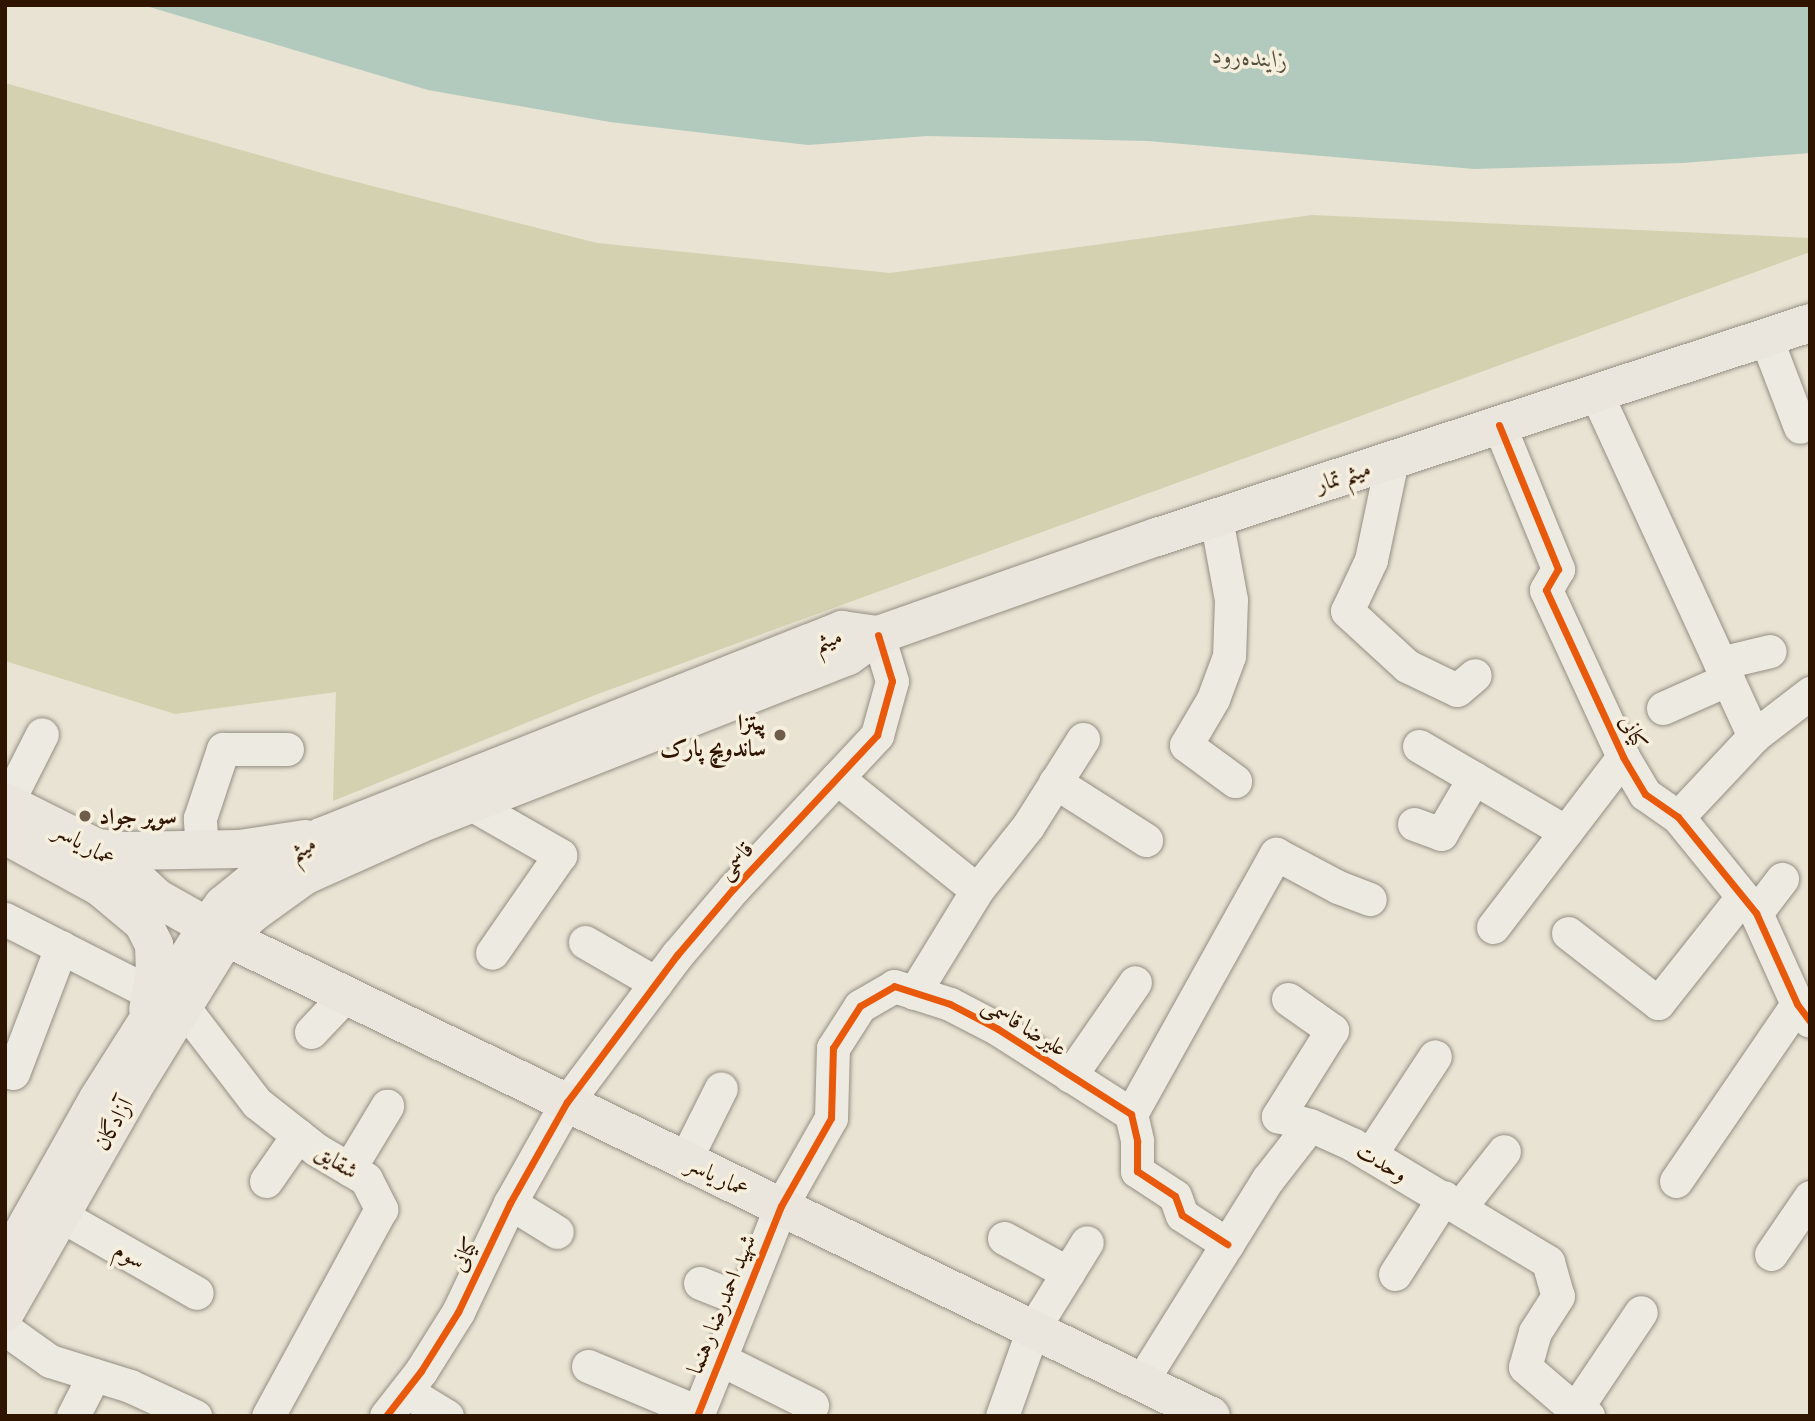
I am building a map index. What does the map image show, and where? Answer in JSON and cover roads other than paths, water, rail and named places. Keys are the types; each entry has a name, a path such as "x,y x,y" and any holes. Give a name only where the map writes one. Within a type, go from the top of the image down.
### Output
{"main road":[{"name":"میثم تمار","path":"878,635 1216,518 1810,323"},
{"name":"میثم","path":"216,931 240,890 321,837 842,630 878,635"},
{"name":"میثم","path":"216,931 254,912 304,876 471,804 848,656 878,635"},
{"name":"عمار یاسر","path":"6,813 99,848 111,855 157,898 216,931 1211,1416"},
{"name":"عمار یاسر","path":"6,813 100,887 157,898"},
{"path":"99,848 240,849 321,837"},
{"path":"100,887 143,923 154,945 155,971 167,1001 139,1034"},
{"name":"آزادگان","path":"5,1313 31,1219 132,1090 167,1001 216,931"},
{"name":"آزادگان","path":"5,1264 98,1099 139,1034 216,931"}],"street":[{"path":"1766,338 1800,427"},
{"path":"1596,393 1754,736"},
{"name":"کیانی","path":"1499,425 1558,569 1546,590 1623,757 1645,794 1678,817 1749,905 1803,1013"},
{"path":"1392,460 1371,560 1347,611 1407,666 1457,690 1475,676"},
{"path":"1216,518 1231,600 1229,656 1213,699 1186,745 1235,781"},
{"name":"قاسمی","path":"567,1102 656,983 733,889 877,735 892,681 878,635"},
{"path":"1663,708 1724,671 1770,651"},
{"path":"1678,817 1754,736 1810,693"},
{"path":"6,813 42,734"},
{"path":"914,993 977,890 1028,826 1083,739"},
{"path":"1419,746 1566,832"},
{"path":"202,850 200,818 223,749 287,749"},
{"path":"1493,927 1623,757"},
{"path":"837,778 977,890"},
{"path":"1414,824 1441,834 1474,778"},
{"path":"1055,782 1146,840"},
{"path":"471,804 560,855 492,953"},
{"path":"1227,1244 1182,1215 1175,1196 1137,1171 1137,1141 1131,1114 1276,854 1338,887 1370,899"},
{"path":"1568,933 1658,1003 1749,905 1782,879"},
{"path":"5,919 167,1001"},
{"path":"585,943 656,983"},
{"path":"13,1073 61,947"},
{"path":"1070,1076 1135,982"},
{"name":"علیرضا قاسمی","path":"781,1206 831,1118 833,1048 860,1006 894,986 950,1004 998,1029 1131,1114"},
{"path":"311,1032 346,995"},
{"name":"وحدت","path":"1288,999 1332,1030 1278,1116 1310,1125 1370,1155 1548,1262 1558,1296 1535,1332 1525,1367 1578,1413"},
{"name":"شقایق","path":"167,1001 257,1103 298,1135 366,1179 381,1209 268,1416"},
{"path":"1676,1181 1803,1013"},
{"path":"1370,1155 1435,1056"},
{"path":"685,1160 721,1088"},
{"name":"کیانی","path":"396,1403 458,1312 510,1203 567,1102"},
{"path":"349,1168 387,1106"},
{"path":"1141,1382 1268,1179 1310,1125"},
{"path":"266,1181 298,1135"},
{"path":"1395,1274 1452,1202 1504,1151"},
{"path":"1771,1254 1810,1197"},
{"path":"510,1203 557,1232"},
{"name":"شهید احمدرضا رهنما","path":"697,1414 781,1206"},
{"name":"سوم","path":"31,1219 197,1293"},
{"path":"1004,1238 1068,1273"},
{"path":"1002,1416 1033,1329 1087,1242"},
{"path":"700,1283 743,1300"},
{"path":"1578,1413 1641,1312"},
{"path":"5,1329 50,1361 130,1386 195,1416"},
{"path":"720,1359 812,1405"},
{"path":"588,1366 697,1414"},
{"path":"73,1416 94,1375"},
{"path":"396,1403 447,1416"}],"water":[{"name":"زاینده‌رود","path":"143,5 1810,5 1810,153 1683,163 1474,169 1148,141 927,136 808,145 610,122 428,90"}],"place":[{"name":"پیتزا ساندویچ پارک","path":"780,735"},
{"name":"سوپر جواد","path":"85,816"}]}
